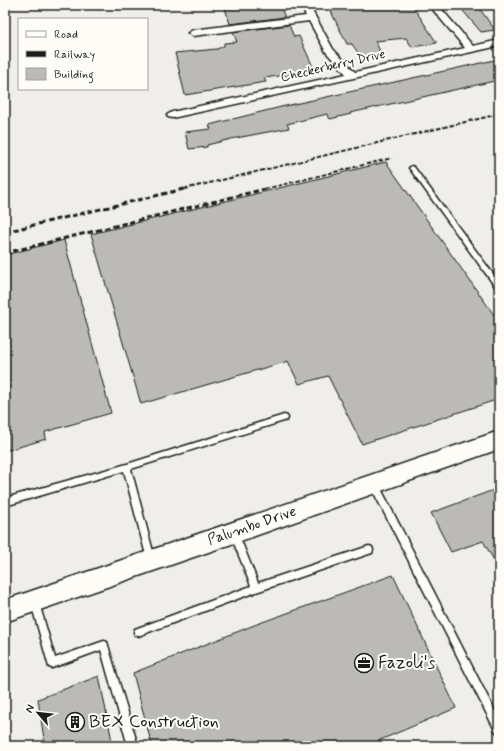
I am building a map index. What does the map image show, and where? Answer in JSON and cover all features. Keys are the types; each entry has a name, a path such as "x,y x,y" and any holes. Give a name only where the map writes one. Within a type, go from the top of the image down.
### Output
{"street":[{"path":"305,5 329,50 353,76"},
{"path":"433,5 471,49"},
{"path":"193,33 311,18"},
{"name":"Checkerberry Drive","path":"172,116 499,43"},
{"name":"Palumbo Drive","path":"5,611 499,440"}],"lane":[{"path":"412,168 497,280 499,287"},
{"path":"5,502 127,467 284,418"},
{"path":"127,467 152,561"},
{"path":"374,483 499,729"},
{"path":"234,533 256,588"},
{"path":"138,632 256,588 369,550"},
{"path":"34,601 52,664 104,645 133,746"}],"building":[{"path":"224,5 279,5 285,17 230,24"},
{"path":"332,5 412,5 437,43 412,47 406,38 375,41 382,55 361,57 352,44 347,44 333,16 330,7"},
{"path":"458,5 477,5 495,30 481,32"},
{"path":"289,25 294,37 299,36 314,69 307,70 309,72 264,78 266,82 185,95 175,53 217,49 224,46 224,43 237,42 233,32"},
{"path":"499,59 499,80 350,113 351,114 330,119 327,114 287,124 289,128 231,139 207,145 207,147 189,149 185,132 211,129 209,125 281,107"},
{"path":"386,162 499,322 499,399 362,444 328,376 299,384 288,361 141,404 91,234"},
{"path":"64,240 111,413 45,432 46,439 5,451 5,255"},
{"path":"499,488 499,569 483,541 451,552 431,513"},
{"path":"393,575 456,708 366,746 152,746 133,673 257,624"},
{"name":"BEX Construction","path":"99,676 113,746 45,746 38,699"}],"railway":[{"path":"184,189 499,114"},
{"path":"265,189 392,158"},
{"path":"5,232 188,188"},
{"path":"5,253 269,188"}],"place":[{"name":"Fazoli's","path":"364,663"},
{"name":"BEX Construction","path":"75,722"}]}
